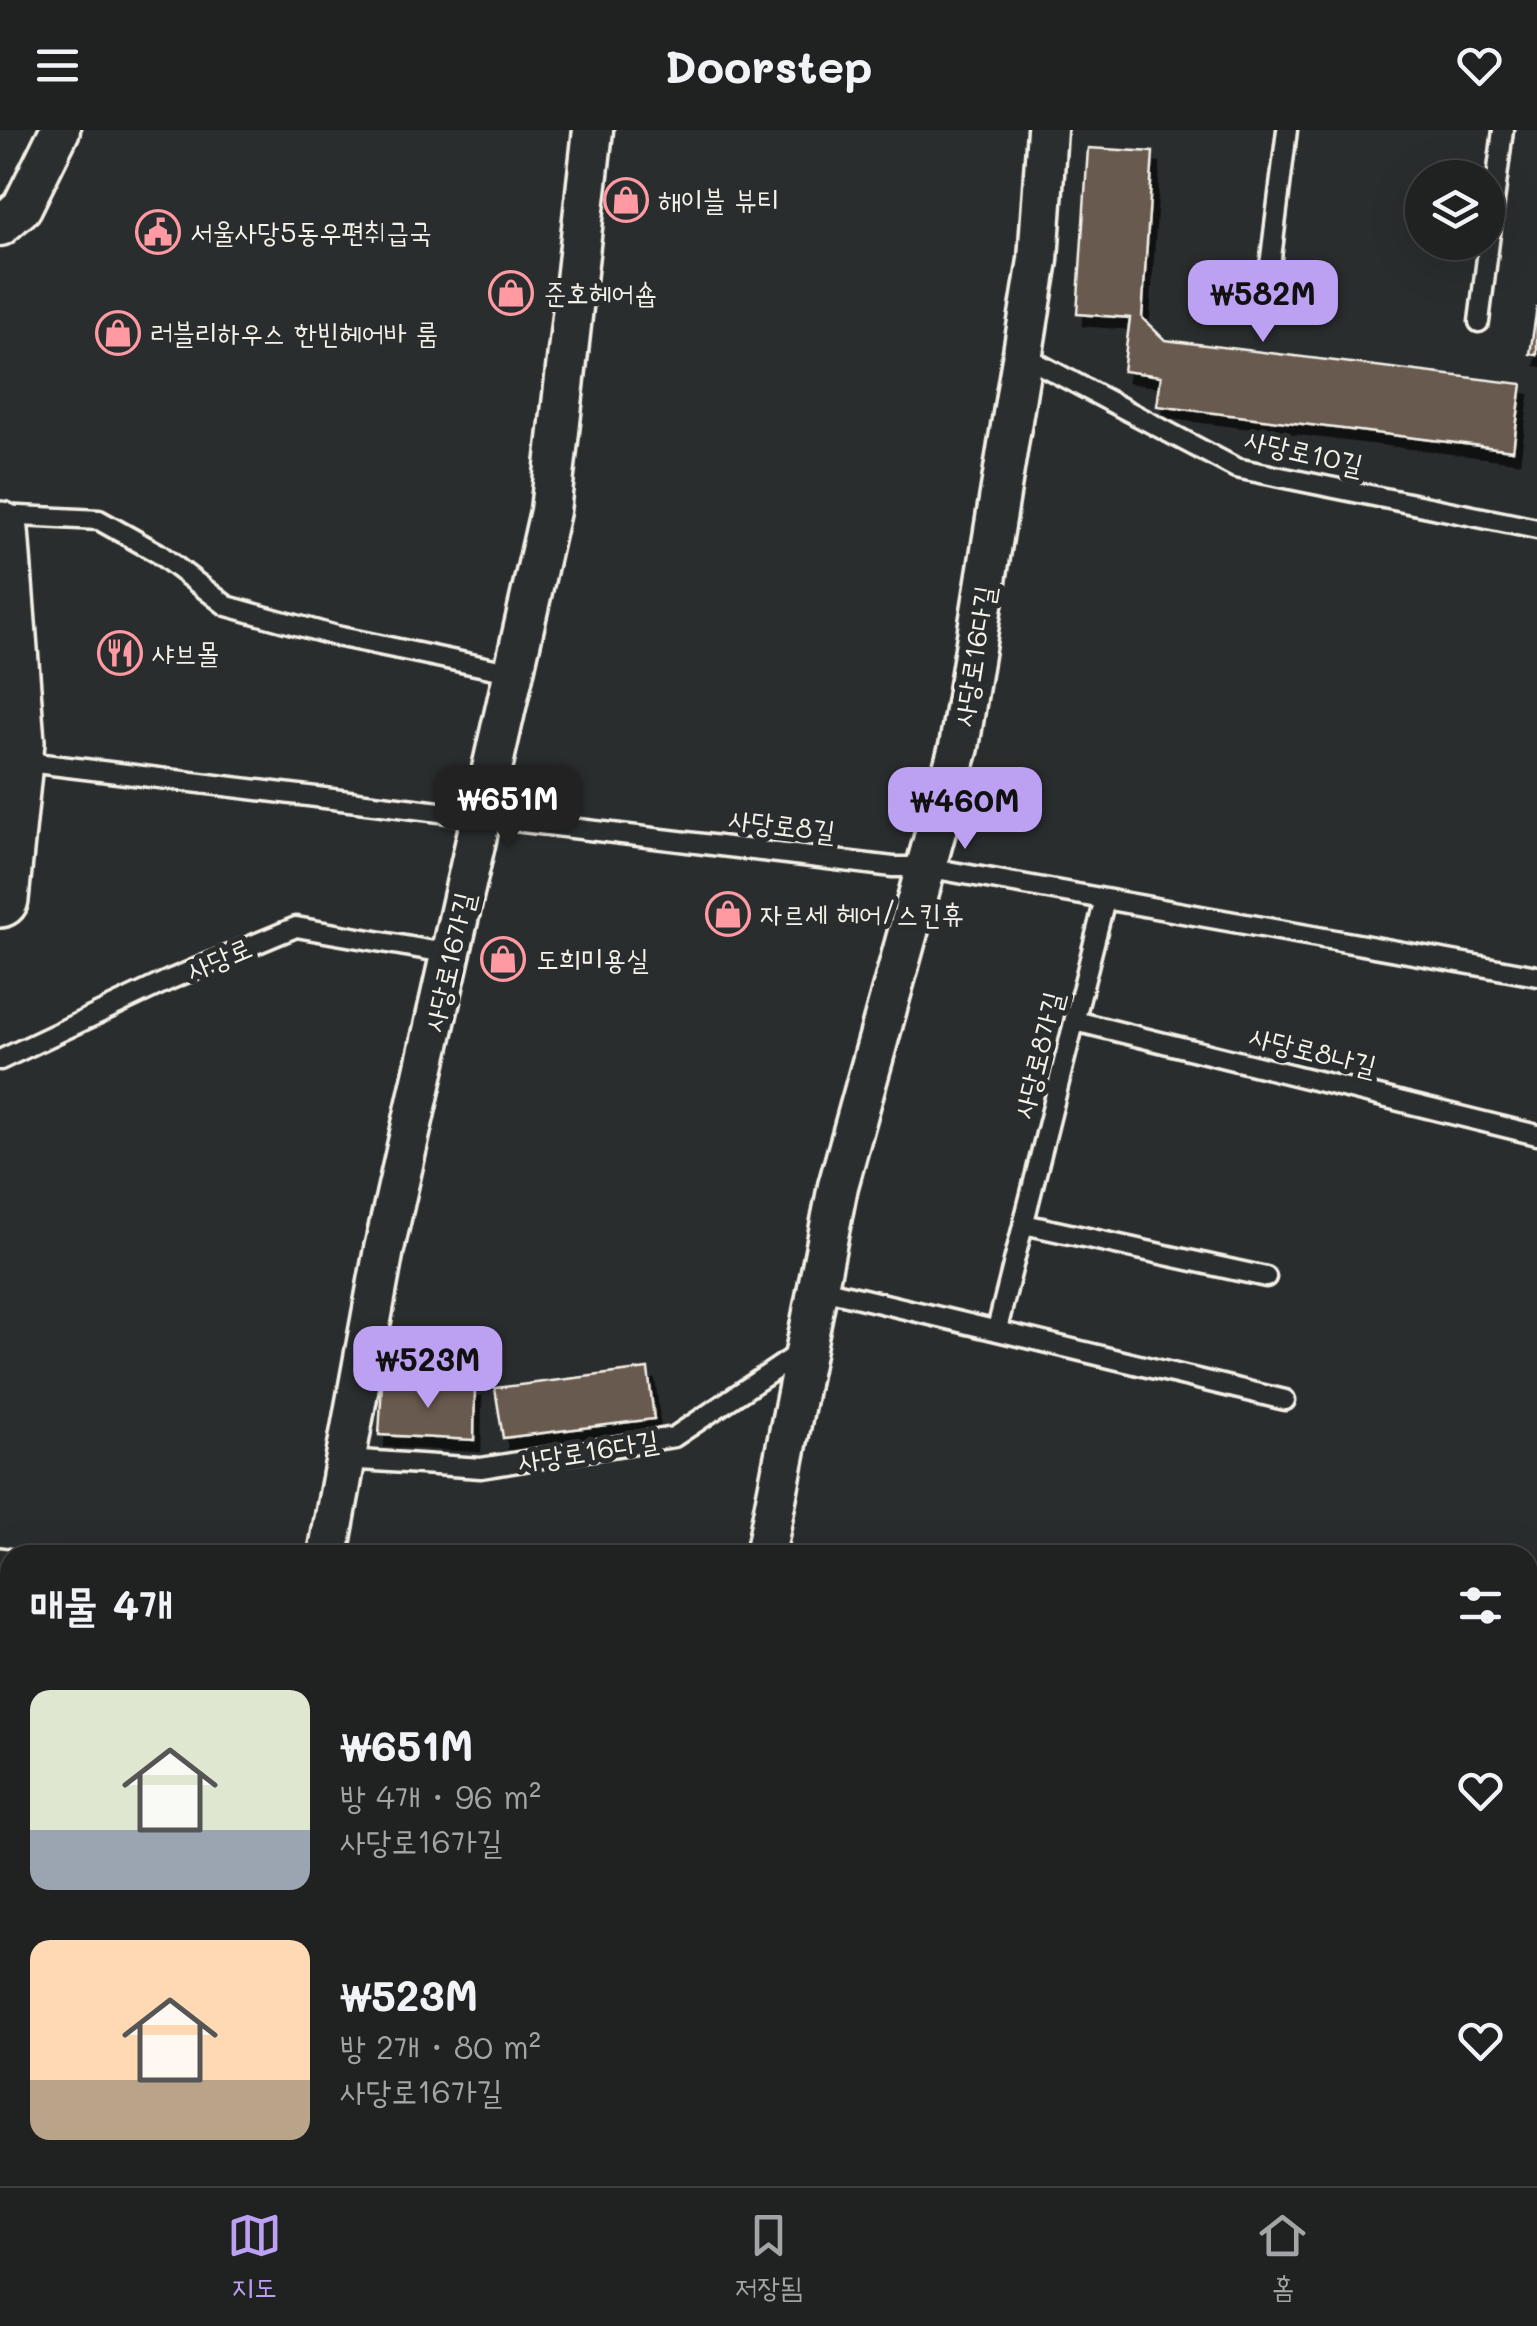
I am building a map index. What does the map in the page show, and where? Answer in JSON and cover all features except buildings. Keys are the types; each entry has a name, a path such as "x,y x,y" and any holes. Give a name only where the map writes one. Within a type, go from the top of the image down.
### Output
{"main road":[{"path":"0,530 6,692 14,761 0,900"}],"street":[{"path":"0,226 22,208 60,130"},
{"name":"사당로16가길","path":"330,1545 384,1248 550,511 592,130"},
{"name":"사당로16다길","path":"767,1545 838,1186 959,747 1038,260 1047,130"}],"lane":[{"path":"1266,298 1287,130"},
{"path":"1479,322 1503,130"},
{"name":"사당로10길","path":"1022,356 1236,468 1537,528"},
{"path":"0,515 99,520 158,553 228,606 336,636 514,672"},
{"name":"사당로8길","path":"14,761 482,814 893,867 925,867 1537,976"},
{"name":"사당로8가길","path":"997,1329 1105,899"},
{"name":"사당로","path":"0,1060 169,980 296,927 450,954"},
{"name":"사당로8나길","path":"1075,1021 1537,1135"},
{"path":"1024,1224 1266,1277"},
{"path":"818,1288 1285,1400"},
{"name":"사당로16다길","path":"345,1459 481,1468 674,1436 806,1349"}],"place":[{"name":"해이블 뷰티","path":"626,200"},
{"name":"서울사당5동우편취급국","path":"158,232"},
{"name":"준호헤어숍","path":"511,293"},
{"name":"러블리하우스 한빈헤어바 룸","path":"118,333"},
{"name":"샤브몰","path":"120,653"},
{"name":"자르세 헤어/스킨휴","path":"728,914"},
{"name":"도희미용실","path":"503,959"}]}
